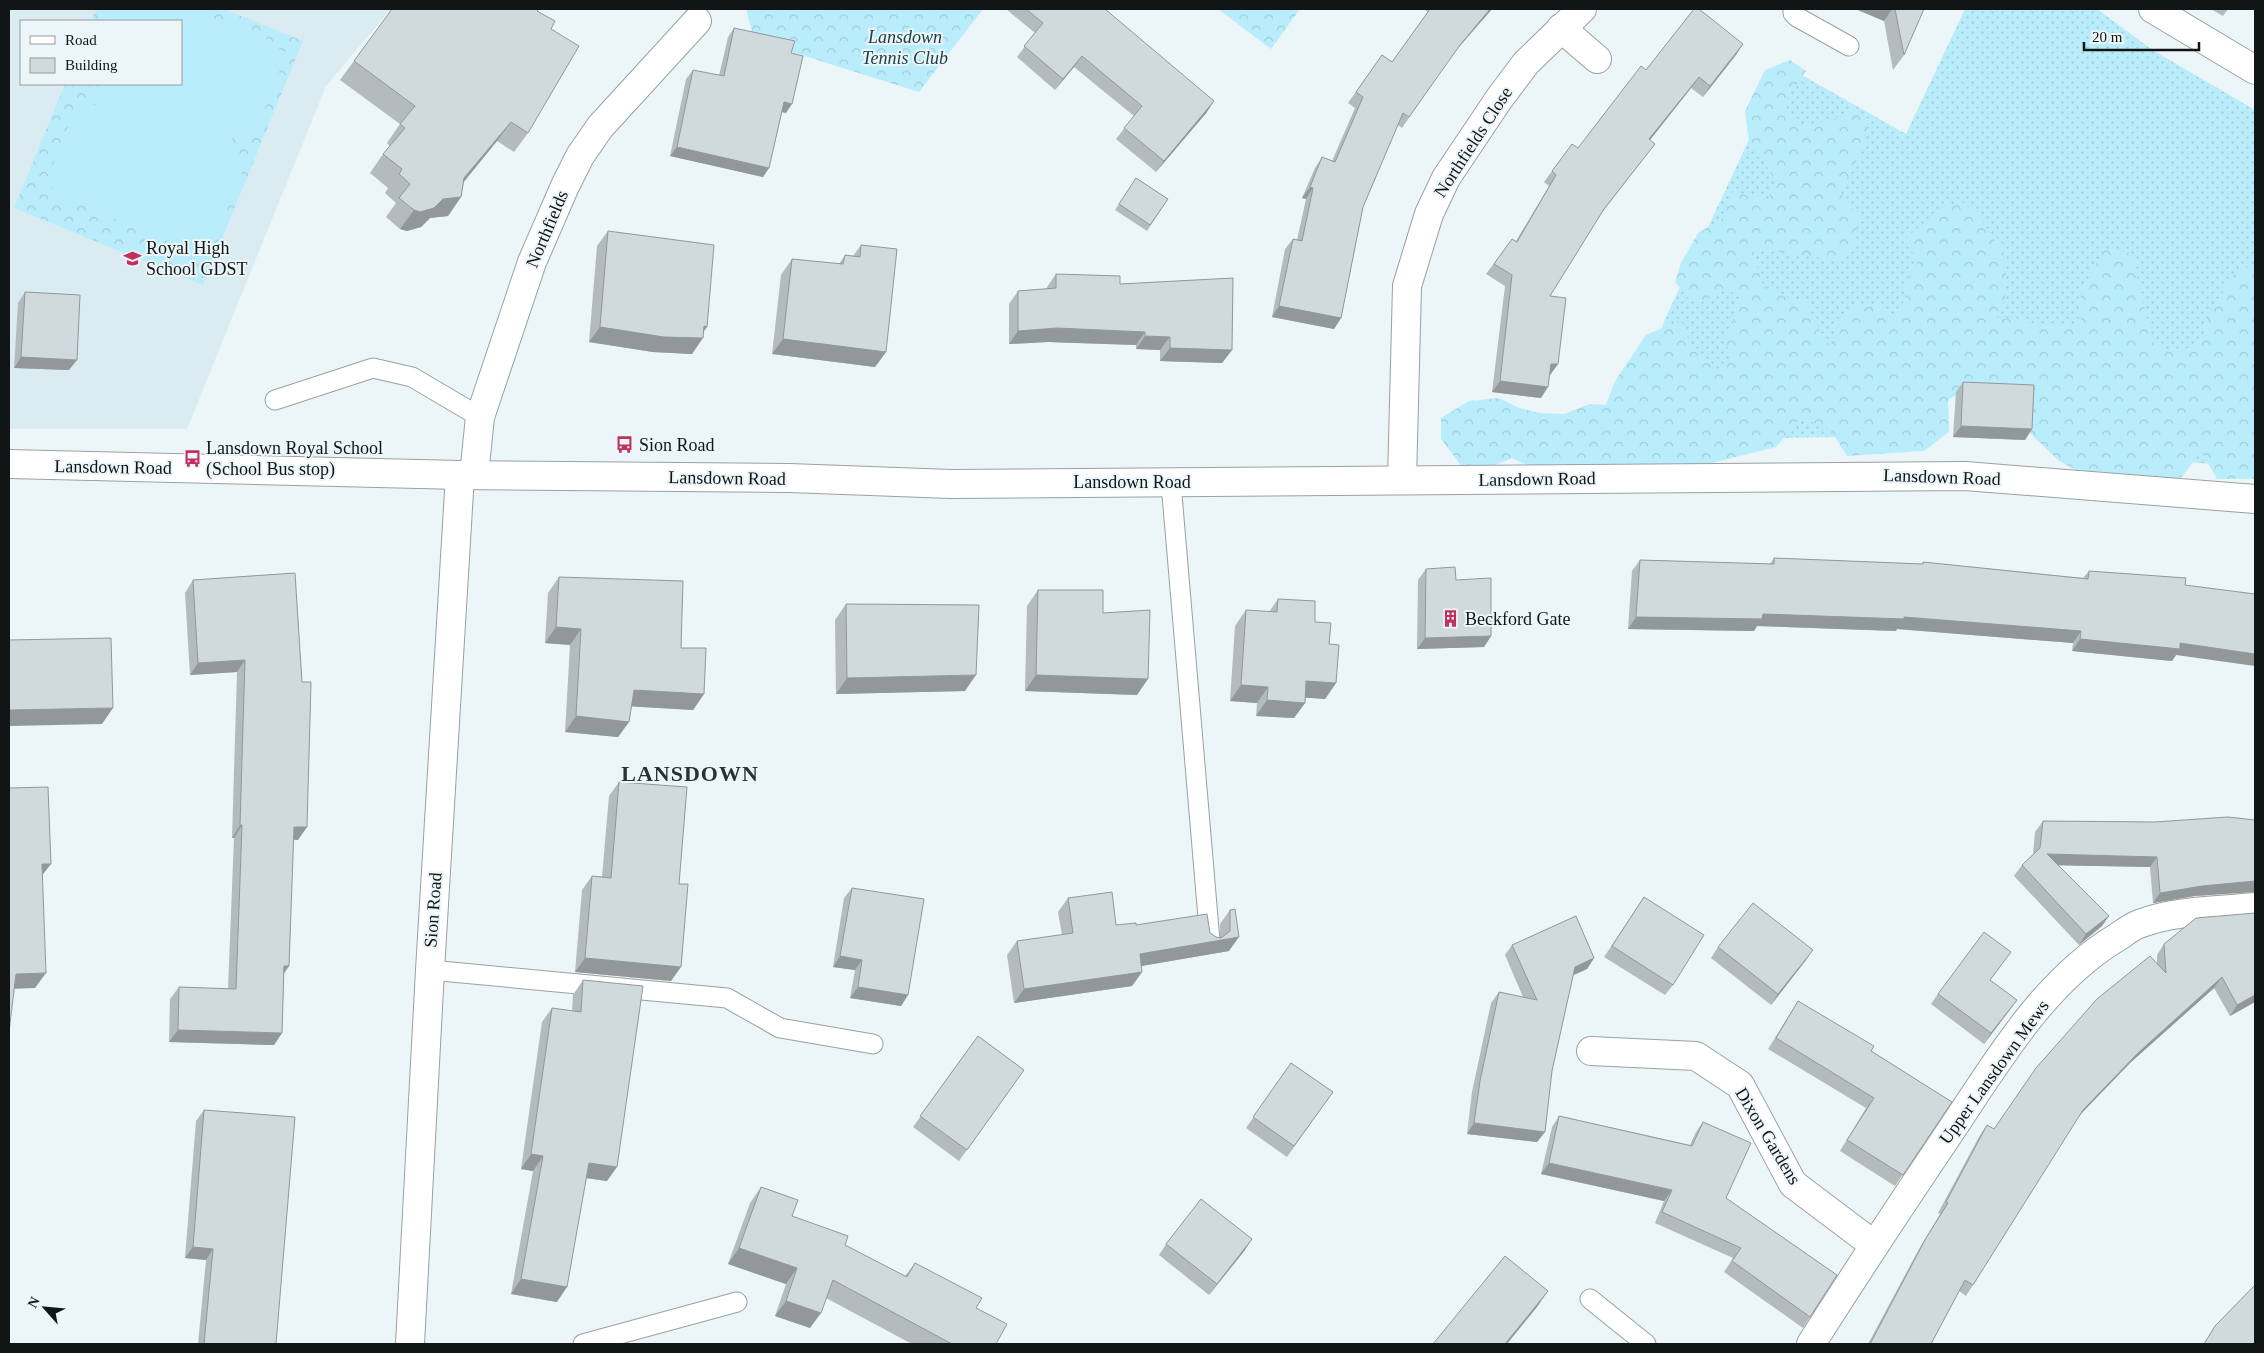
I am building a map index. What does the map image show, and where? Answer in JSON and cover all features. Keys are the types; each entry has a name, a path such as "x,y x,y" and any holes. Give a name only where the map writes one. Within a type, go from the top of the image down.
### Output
{"street":[{"name":"Northfields Close","path":"1402,480 1407,286 1429,214 1446,178 1526,63 1582,9"},
{"path":"2153,9 2255,70"},
{"name":"Northfields","path":"467,475 480,417 532,262 548,222 580,156 623,100 697,22"},
{"path":"1562,28 1597,59"},
{"name":"Lansdown Road","path":"9,464 467,475 789,478 952,484 1965,476 2255,499"},
{"name":"Sion Road","path":"410,1344 430,970 467,475"},
{"name":"Upper Lansdown Mews","path":"1811,1344 1874,1245 2006,1049 2070,972 2100,948 2139,924 2179,914 2255,907"},
{"name":"Dixon Gardens","path":"1591,1051 1696,1056 1740,1085 1793,1184 1874,1245"}],"lane":[{"path":"1793,9 1793,13 1797,18 1849,46"},
{"path":"276,400 373,368 412,377 480,417"},
{"path":"1171,483 1210,941"},
{"path":"430,970 728,998 780,1028 873,1044"},
{"path":"1590,1299 1646,1344"},
{"path":"583,1344 737,1302"}],"shaded area":[{"name":"Royal High School GDST","path":"9,9 391,9 326,86 187,429 9,429"}],"green space":[{"path":"96,9 224,9 303,41 203,285 14,208 65,85 182,85 182,20 91,20"},
{"path":"113,9 192,9 272,41 270,46 287,52 253,138 235,131 225,157 245,165 211,250 191,242 188,249 61,197 63,191 45,184 79,99 97,106 106,85 182,85 182,20 108,20"},
{"name":"Lansdown Tennis Club","path":"746,9 983,9 919,92 754,40"},
{"path":"1218,9 1300,9 1271,49"},
{"path":"1965,9 2097,9 2154,51 2255,110 2255,468 2057,450 2045,399 1906,381 1889,436 1627,441 1634,406 1665,319 1784,65 1906,134"},
{"path":"1790,60 1806,71 1788,97 1786,115 1805,126 1832,120 1852,110 1871,120 1861,153 1840,191 1859,216 1854,246 1837,260 1752,248 1763,286 1782,296 1806,302 1822,335 1832,349 1839,320 1855,306 1880,306 1894,319 1905,299 1906,282 1917,263 1906,238 1941,208 1962,202 1981,219 1993,239 2007,256 2005,299 1995,317 2030,323 2081,324 2081,292 2104,249 2131,253 2153,342 2178,354 2201,340 2211,311 2235,273 2255,264 2255,479 2217,479 2201,451 2182,477 2135,484 2086,475 2059,461 2030,433 2019,416 1961,392 1948,400 1949,432 1924,451 1847,456 1830,429 1801,418 1776,447 1696,467 1537,470 1512,458 1487,468 1463,468 1441,439 1441,418 1469,401 1499,398 1519,408 1540,413 1564,414 1590,404 1606,405 1615,381 1646,335 1681,320 1690,344 1720,371 1732,358 1724,339 1732,325 1739,297 1728,289 1700,303 1687,297 1675,282 1681,263 1698,233 1724,218 1732,192 1768,199 1775,181 1758,151 1750,148 1745,111 1765,70"}],"building":[{"path":"392,9 539,9 537,11 555,21 551,29 579,46 528,133 511,122 464,178 461,197 443,199 434,208 420,212 414,210 399,198 410,184 399,174 402,169 383,154 405,128 400,124 415,106 354,61"},
{"path":"1026,9 1105,9 1214,101 1164,161 1124,128 1142,106 1082,56 1063,79 1024,46 1043,23"},
{"path":"1430,9 1490,9 1460,45 1409,117 1403,113 1363,207 1341,318 1279,306 1293,239 1302,241 1313,188 1310,187 1322,157 1335,162 1363,97 1356,92 1382,55 1392,62"},
{"path":"1694,9 1699,9 1743,44 1710,86 1699,77 1649,139 1655,144 1604,209 1550,296 1566,298 1558,364 1551,364 1548,387 1500,381 1512,275 1494,264 1512,239 1517,242 1556,175 1552,171 1572,144 1578,148 1641,66 1646,70"},
{"path":"1895,9 1924,9 1904,55"},
{"path":"734,28 795,41 791,53 803,56 792,104 784,102 769,168 677,147 693,70 724,76"},
{"path":"1136,178 1168,199 1150,225 1119,204"},
{"path":"608,231 714,245 707,327 704,326 703,338 664,337 600,327"},
{"path":"861,245 897,249 886,352 783,339 792,259 843,264 845,255 860,257"},
{"path":"1056,274 1120,276 1120,284 1233,278 1232,350 1170,348 1170,337 1145,336 1145,332 1057,328 1018,331 1018,291 1056,288"},
{"path":"25,292 80,295 77,360 21,357"},
{"path":"1963,382 2034,385 2032,429 1961,426"},
{"path":"1774,558 1923,564 1923,562 2088,579 2089,571 2186,578 2185,585 2255,594 2255,654 2180,643 2180,649 2080,639 2081,631 1904,617 1904,619 1763,614 1762,619 1636,617 1640,560 1774,564"},
{"name":"Beckford Gate","path":"1455,567 1456,580 1491,578 1491,636 1425,638 1426,569"},
{"path":"295,573 302,682 311,682 307,827 294,827 289,966 284,966 282,1033 178,1030 179,987 236,989 242,825 240,825 245,660 198,663 193,580"},
{"path":"559,577 683,581 681,648 706,648 704,694 634,690 629,722 576,716 581,629 556,627"},
{"path":"1038,590 1103,590 1103,613 1150,610 1148,679 1036,675"},
{"path":"1278,599 1315,601 1315,622 1331,623 1329,644 1339,645 1336,683 1306,681 1305,703 1267,700 1268,687 1241,685 1246,610 1277,612"},
{"path":"846,604 979,605 976,675 847,678"},
{"path":"111,638 113,708 9,710 9,640"},
{"path":"619,782 687,787 679,884 688,884 681,967 585,958 592,876 611,878"},
{"path":"48,787 51,864 42,864 46,973 16,974 9,1032 9,788"},
{"path":"2228,817 2255,820 2255,881 2202,886 2160,893 2157,857 2047,854 2109,916 2086,934 2022,865 2040,848 2043,821 2155,822"},
{"path":"852,888 924,899 908,995 858,987 862,960 840,956"},
{"path":"1112,892 1116,925 1136,923 1136,925 1207,914 1210,933 1221,938 1230,931 1230,910 1235,909 1239,937 1140,954 1142,972 1024,989 1017,941 1073,933 1068,898"},
{"path":"1644,897 1704,935 1673,985 1612,946"},
{"path":"1753,903 1813,950 1778,994 1718,947"},
{"path":"2255,913 2255,995 2237,1005 2222,977 2138,1053 2083,1110 1973,1285 1965,1280 1931,1344 1870,1344 1926,1238 1948,1203 1946,1202 1987,1125 1994,1129 2036,1068 2097,999 2150,956 2166,973 2164,944 2196,918"},
{"path":"1576,916 1594,958 1575,967 1552,1071 1545,1132 1474,1123 1480,1081 1499,992 1537,1000 1512,945"},
{"path":"1984,932 2011,952 1990,980 2017,1000 1991,1033 1938,994"},
{"path":"583,980 643,986 617,1167 589,1163 567,1287 521,1279 543,1156 531,1154 552,1008 581,1012"},
{"path":"1798,1001 1874,1046 1871,1051 1952,1102 1903,1175 1847,1140 1874,1098 1776,1038"},
{"path":"978,1036 1024,1070 967,1150 920,1116"},
{"path":"1291,1063 1333,1092 1294,1146 1253,1117"},
{"path":"204,1110 295,1117 276,1344 204,1344 213,1249 193,1247"},
{"path":"1559,1116 1692,1146 1703,1122 1751,1143 1726,1198 1837,1275 1810,1317 1732,1261 1741,1248 1662,1212 1672,1190 1549,1163"},
{"path":"761,1187 798,1200 792,1216 848,1236 845,1245 907,1277 915,1263 982,1298 976,1308 1007,1324 996,1344 952,1344 833,1280 821,1313 786,1301 797,1268 739,1248"},
{"path":"1201,1199 1252,1239 1217,1284 1166,1244"},
{"path":"1505,1256 1548,1291 1505,1344 1433,1344"},
{"path":"2255,1285 2255,1344 2204,1344 2215,1326"}],"place":[{"name":"Royal High School GDST","path":"132,258"},
{"name":"Sion Road","path":"625,445"},
{"name":"Lansdown Royal School (School Bus stop)","path":"192,458"},
{"name":"Beckford Gate","path":"1451,619"}],"district":[{"name":"LANSDOWN","path":"690,773"}]}
